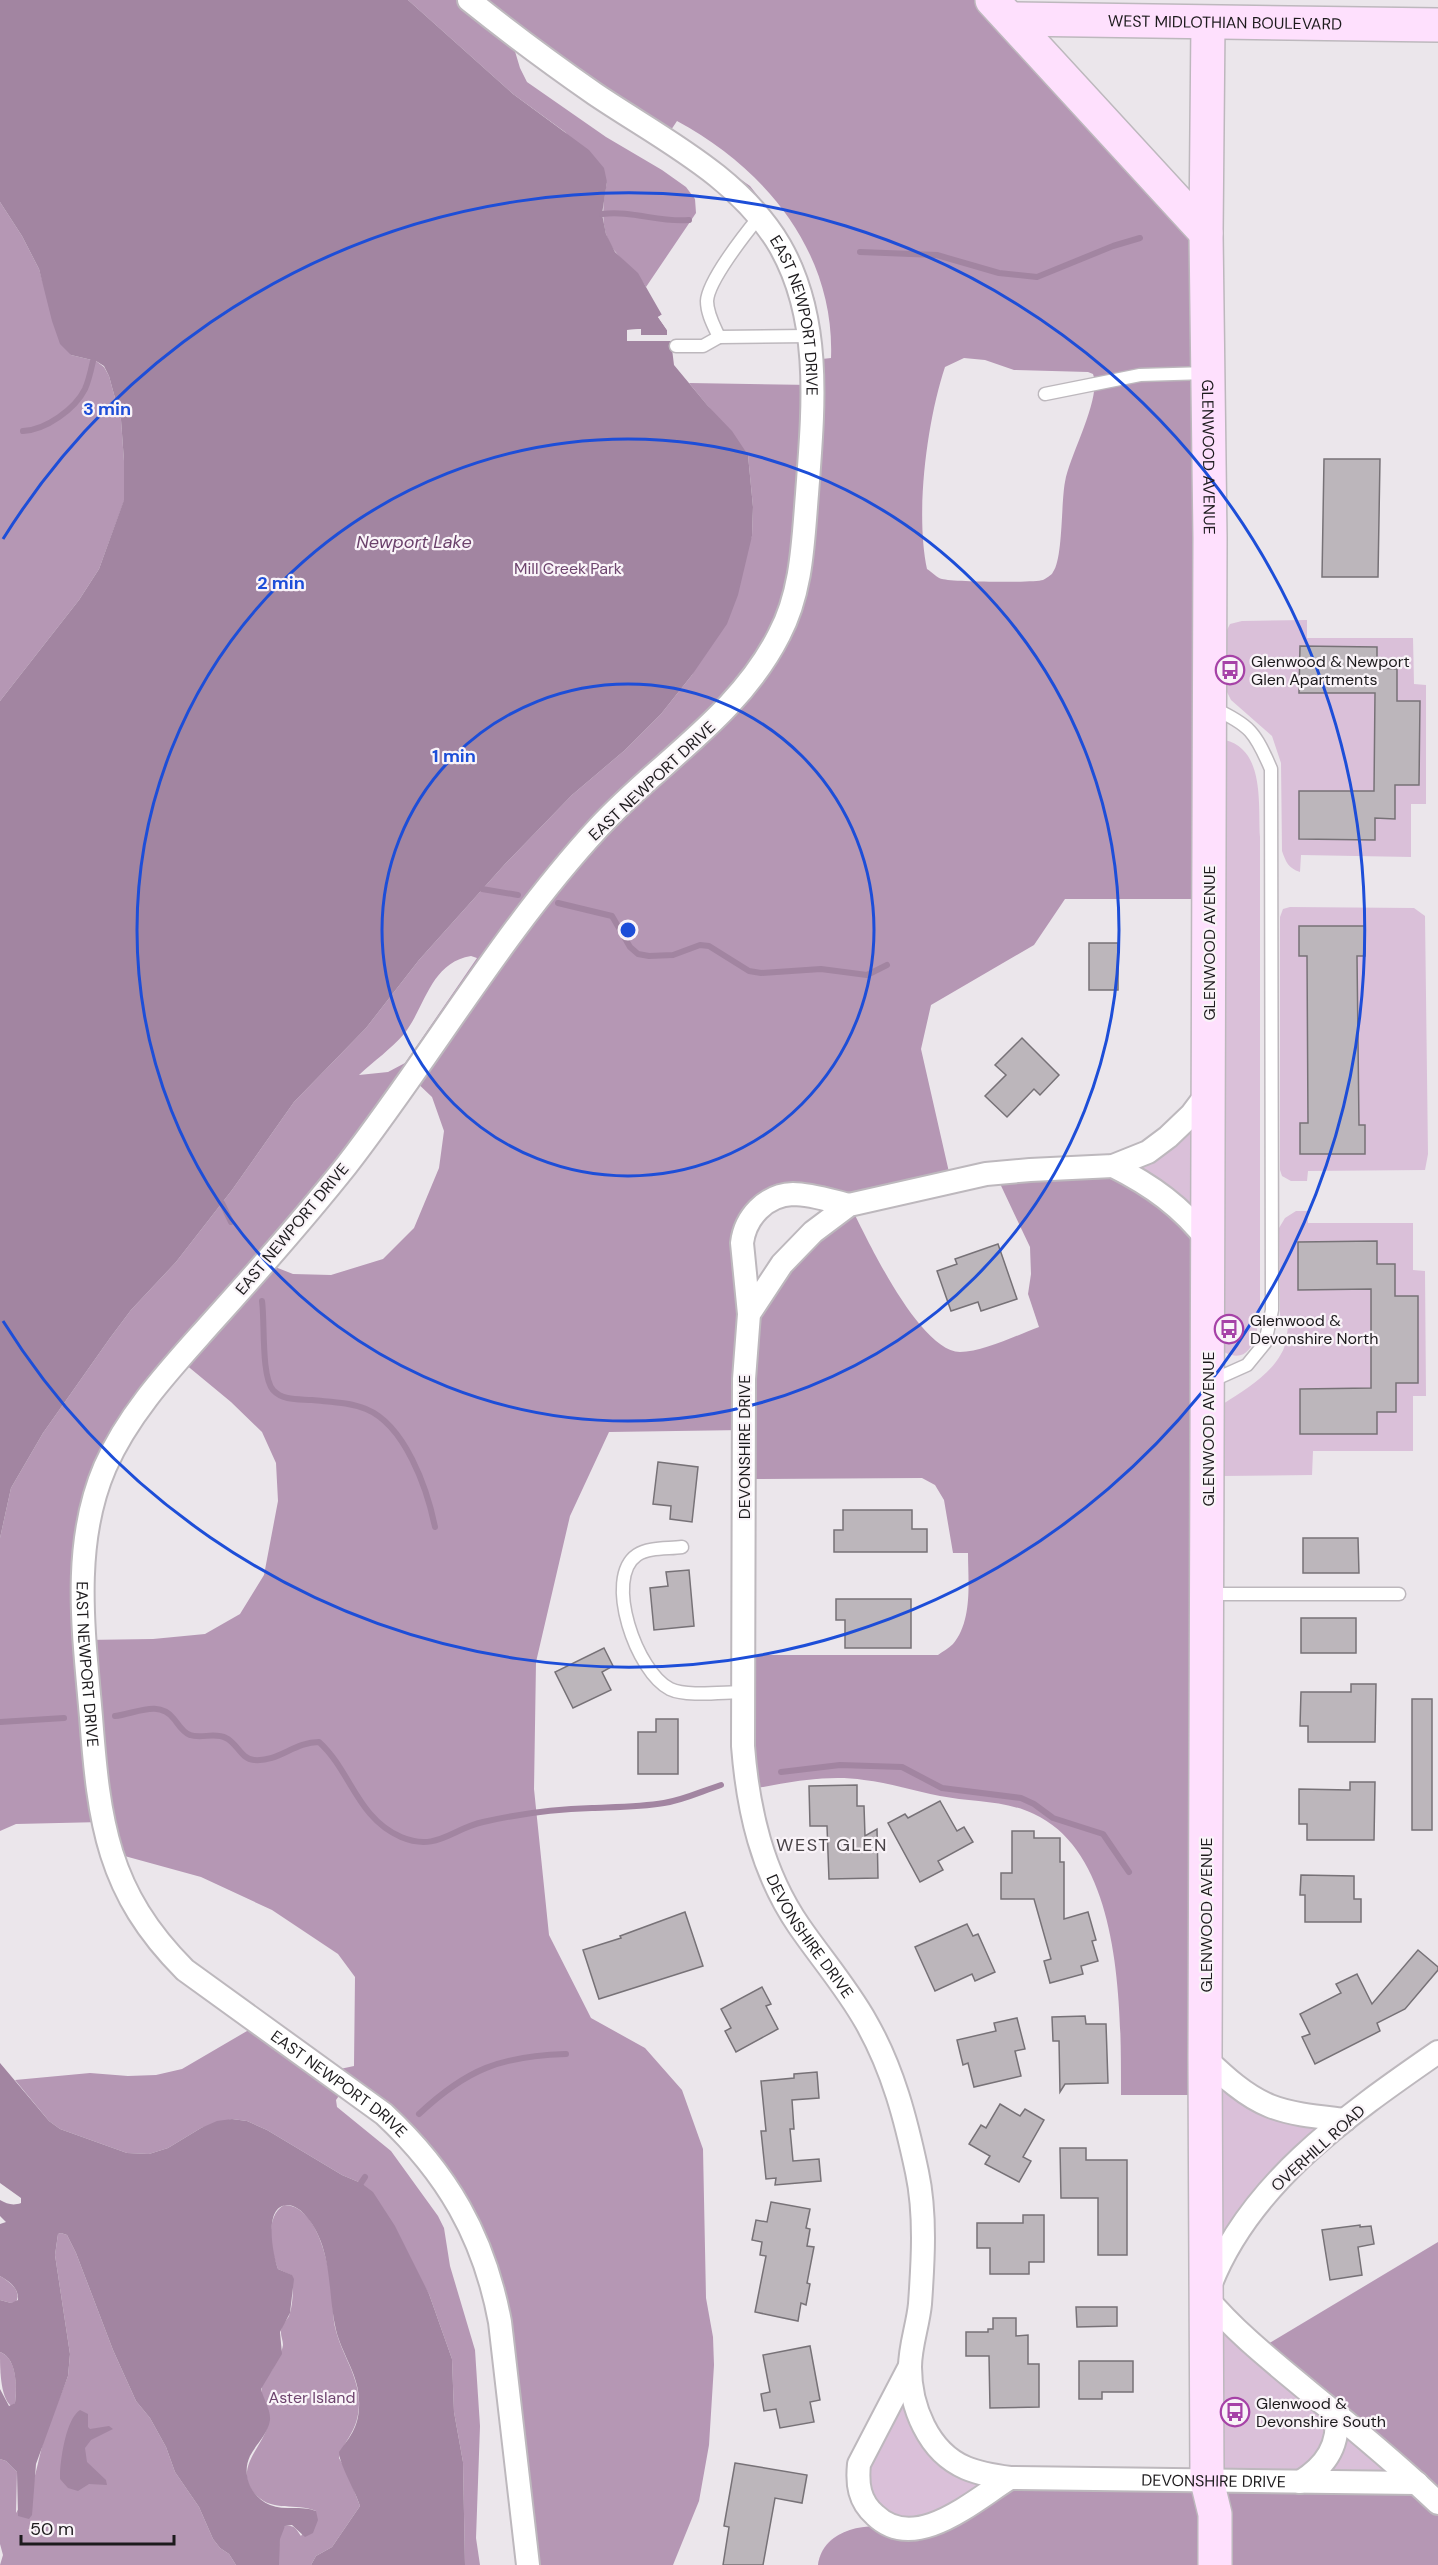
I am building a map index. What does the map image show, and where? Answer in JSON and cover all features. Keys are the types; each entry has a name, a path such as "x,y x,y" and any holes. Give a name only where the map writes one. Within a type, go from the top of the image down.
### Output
{"street":[{"name":"EAST NEWPORT DRIVE","path":"469,0 594,93 707,168 759,217 781,248 794,276 805,312 813,372 812,426 804,544 794,598 788,617 776,641 751,681 730,706 626,801 565,866 480,978 405,1087 345,1167 157,1385 119,1439 94,1498 86,1530 83,1600 96,1779 102,1822 119,1878 144,1921 163,1948 185,1970 384,2114 432,2164 465,2216 482,2254 495,2294 528,2565"},
{"name":"WEST MIDLOTHIAN BOULEVARD","path":"1002,10 1208,22 1438,25"},
{"path":"1002,10 1206,233"},
{"name":"GLENWOOD AVENUE","path":"1208,22 1206,233 1210,707 1205,2058 1207,2481 1215,2514 1215,2565"},
{"name":"DEVONSHIRE DRIVE","path":"1209,1091 1191,1115 1148,1152 1113,1166 986,1174 849,1205 793,1194 776,1198 762,1205 751,1217 743,1233 742,1243 749,1314 744,1379 743,1746 747,1790 758,1838 768,1867 798,1925 842,1983 867,2023 888,2067 905,2117 918,2177 923,2235 920,2306 910,2366 916,2407 924,2429 936,2445 951,2460 966,2468 984,2474 1010,2478 1417,2484"},
{"name":"DEVONSHIRE DRIVE","path":"1113,1166 1147,1183 1166,1197 1196,1225 1208,1241"},
{"name":"DEVONSHIRE DRIVE","path":"749,1314 795,1248 849,1205"},
{"name":"OVERHILL ROAD","path":"1206,2297 1214,2272 1225,2252 1273,2187 1345,2120 1438,2052"},
{"path":"1205,2058 1228,2080 1269,2106 1291,2112 1345,2120"},
{"path":"1206,2297 1228,2323 1438,2503"},
{"name":"DEVONSHIRE DRIVE","path":"910,2366 859,2464 858,2481 868,2509 887,2526 916,2530 935,2525 1010,2478"},
{"path":"1300,2482 1326,2461 1336,2443 1338,2430 1336,2414"},
{"name":"GLENWOOD AVENUE","path":"1193,2565 1193,2515 1207,2481"}],"lane":[{"path":"719,337 708,309 707,299 711,288 737,245 759,217"},
{"path":"675,346 703,346 719,337 809,336"},
{"path":"1045,394 1140,375 1208,373"},
{"path":"1208,1382 1247,1365 1265,1343 1272,1310 1271,769 1259,741 1240,720 1210,707"},
{"path":"682,1547 647,1551 637,1555 630,1562 624,1577 624,1600 630,1633 641,1659 654,1676 670,1689 685,1693 743,1692"},
{"path":"1208,1594 1399,1594"}],"shaded area":[{"path":"1307,620 1307,638 1413,638 1414,684 1426,685 1426,804 1411,804 1411,857 1301,855 1300,872 1288,864 1282,851 1281,763 1272,736 1231,700 1226,690 1226,632 1230,624 1242,621","holes":["1300,646 1377,647 1377,669 1397,701 1420,702 1419,784 1395,785 1395,819 1375,819 1374,840 1299,839 1300,791 1374,791 1375,693 1300,693"]},
{"path":"1225,740 1238,746 1253,766 1259,794 1260,837 1260,1303 1254,1341 1243,1354 1235,1356 1224,1352"},
{"path":"1290,907 1414,908 1425,916 1428,1154 1425,1170 1308,1171 1307,1181 1291,1181 1282,1176 1280,1170 1280,917 1283,909","holes":["1299,926 1365,926 1365,956 1357,956 1359,1125 1365,1125 1365,1154 1300,1154 1300,1123 1308,1123 1307,956"]},
{"path":"1191,1115 1208,1241 1113,1166"},
{"path":"1296,1211 1307,1211 1308,1223 1413,1223 1413,1270 1425,1271 1426,1396 1413,1396 1413,1451 1313,1451 1312,1475 1222,1476 1223,1404 1263,1376 1276,1362 1285,1346 1289,1317 1280,1316 1279,1228 1285,1218","holes":["1377,1241 1377,1264 1395,1296 1396,1412 1377,1412 1377,1434 1300,1434 1300,1389 1371,1388 1371,1289 1298,1290 1298,1242"]},
{"path":"1205,2058 1228,2080 1345,2120 1297,2162 1206,2297"},
{"path":"1206,2297 1417,2483 818,2565 821,2553 834,2538 854,2530 887,2526 858,2481 910,2366 916,2407 966,2468 1207,2481"}],"green space":[{"path":"408,0 992,0 1206,233 1209,899 1065,899 1034,945 931,1005 921,1049 951,1181 850,1205 881,1266 912,1314 944,1347 960,1352 989,1346 1039,1327 1028,1294 1031,1274 1030,1247 995,1173 1113,1166 1196,1225 1206,2095 1121,2095 1117,1980 1111,1938 1101,1899 1085,1863 1063,1834 1034,1814 1011,1806 940,1796 850,1778 806,1780 747,1790 743,1655 938,1655 953,1644 964,1624 967,1612 968,1553 953,1553 944,1500 935,1485 922,1478 743,1479 743,1430 609,1432 570,1516 536,1662 534,1789 549,1935 591,2018 645,2048 682,2090 703,2149 706,2298 713,2337 714,2365 709,2445 699,2501 673,2565 519,2565 492,2330 473,2263 461,2232 443,2200 414,2158 388,2130 341,2093 336,2100 337,2107 391,2151 438,2216 444,2228 450,2266 475,2350 480,2426 476,2538 480,2565 465,2565 463,2462 454,2412 452,2359 429,2294 361,2183 342,2175 267,2130 247,2121 232,2119 201,2128 168,2148 149,2154 127,2153 60,2129 49,2121 15,2080 90,2073 128,2076 156,2075 182,2069 259,2024 326,2072 354,2066 355,1977 338,1954 272,1910 201,1877 110,1852 102,1822 16,1824 0,1831 0,1538 11,1488 43,1433 110,1338 131,1310 176,1262 232,1190 294,1102 366,1028 419,960 505,864 572,795 625,750 661,714 692,675 752,536 753,507 748,455 689,383 812,385 805,312 748,204 514,48 527,82 606,137 662,170 686,187 695,199 696,213 646,287 618,255 608,239 603,210 607,182 565,132 513,94","holes":["677,121 709,141 766,189 789,218 807,250 821,283 829,320 831,358 822,359 815,300 802,262 784,229 750,186 671,130","964,358 985,360 1014,370 1093,374 1095,384 1093,397 1065,482 1059,555 1050,576 1036,581 949,580 940,578 927,569 922,521 923,495 928,440 945,367","471,956 477,958 405,1063 388,1072 359,1075 404,1034 430,987 446,967 457,960","412,1078 432,1097 444,1131 439,1168 414,1228 383,1259 331,1275 293,1274 265,1263","793,1194 849,1205 749,1313 751,1217","179,1359 231,1402 262,1432 276,1463 278,1501 264,1575 240,1614 205,1634 153,1639 85,1640 94,1498"]},
{"path":"0,202 22,236 39,269 46,293 71,355 96,361 104,367 109,376 121,420 124,501 99,569 79,600 0,701"},
{"name":"Aster Island","path":"284,2205 294,2207 311,2221 322,2244 331,2284 336,2331 354,2375 359,2404 354,2428 339,2458 360,2506 332,2547 316,2556 311,2565 279,2565 279,2544 285,2526 293,2527 301,2536 316,2511 270,2504 256,2495 249,2486 247,2477 251,2459 268,2425 262,2385 282,2350 281,2329 289,2316 292,2301 291,2275 278,2269 271,2235 274,2218"},
{"path":"58,2234 67,2235 76,2253 113,2350 136,2401 150,2418 166,2447 175,2472 199,2507 213,2539 229,2554 236,2565 0,2565 3,2555 0,2544 0,2459 6,2461 17,2472 16,2513 33,2484 44,2438 68,2376 70,2354 55,2255"},
{"path":"1438,2242 1438,2565 818,2565 828,2543 848,2530 873,2526 897,2529 1010,2478 1416,2483 1258,2350"},
{"path":"0,2276 16,2291 16,2302 0,2300"},
{"path":"0,2352 10,2360 15,2374 15,2403 11,2406 7,2402 3,2389"}],"water":[{"name":"Newport Lake","path":"0,0 408,0 513,94 589,150 604,168 607,182 602,214 606,234 615,252 638,273 662,315 658,317 667,330 667,335 641,335 641,329 627,330 627,341 671,341 674,365 732,431 748,455 753,507 752,536 738,595 727,624 692,675 661,714 625,750 572,795 505,864 419,960 366,1028 294,1102 232,1190 176,1262 131,1310 43,1433 11,1488 0,1538 0,701 79,600 99,569 124,500 124,461 121,420 109,376 104,366 96,361 71,355 60,344 39,269 22,236 0,202"},
{"path":"0,2063 49,2121 60,2129 127,2153 149,2154 168,2148 217,2121 232,2119 247,2121 267,2130 373,2192 395,2226 429,2294 452,2359 454,2412 463,2462 465,2565 311,2565 316,2556 332,2547 360,2506 339,2452 355,2427 359,2397 336,2330 328,2272 321,2243 306,2216 290,2205 280,2207 275,2213 272,2222 272,2243 278,2269 292,2275 294,2279 290,2313 280,2332 282,2354 261,2389 270,2420 247,2463 247,2478 258,2497 270,2505 316,2511 318,2520 313,2533 305,2537 292,2525 285,2526 280,2539 279,2565 236,2565 229,2554 220,2548 213,2539 199,2507 175,2472 166,2447 150,2418 136,2401 113,2350 76,2253 67,2235 61,2233 58,2234 55,2255 70,2354 68,2376 36,2464 32,2515 29,2519 18,2516 17,2472 6,2461 0,2459 0,2389 9,2406 15,2403 16,2389 15,2374 10,2360 0,2352 0,2300 11,2303 18,2300 18,2296 15,2288 0,2276 0,2224 6,2222 0,2216 0,2200 15,2204 21,2203 21,2198 0,2183"},
{"path":"80,2410 88,2414 90,2429 109,2426 113,2429 91,2440 85,2448 87,2462 106,2480 107,2485 89,2484 78,2491 68,2488 60,2479 60,2473 68,2430 71,2421"}],"pier":[{"path":"664,313 662,318 670,330 668,338 674,341 627,341 627,330 641,329 641,335 667,335 667,330 658,317"}],"building":[{"path":"1324,459 1380,459 1378,577 1322,577"},
{"path":"1300,646 1377,647 1377,668 1397,669 1397,701 1420,701 1419,785 1395,785 1395,819 1375,818 1375,840 1299,839 1299,791 1374,791 1375,693 1299,693"},
{"path":"1299,926 1365,926 1365,956 1357,956 1359,1125 1365,1125 1365,1154 1300,1154 1300,1123 1308,1123 1307,956 1299,956"},
{"path":"1089,943 1118,943 1118,990 1089,990"},
{"path":"1022,1038 1059,1075 1040,1095 1034,1089 1007,1117 985,1096 1006,1075 995,1065"},
{"path":"1377,1241 1377,1264 1395,1264 1395,1296 1418,1296 1418,1383 1396,1383 1396,1412 1377,1412 1377,1434 1300,1434 1300,1389 1371,1388 1371,1289 1298,1290 1298,1242"},
{"path":"998,1244 1017,1299 981,1311 978,1302 951,1311 937,1271 957,1264 955,1259"},
{"path":"658,1462 698,1467 692,1522 670,1519 671,1506 653,1504"},
{"path":"843,1510 912,1510 912,1529 927,1529 927,1552 834,1552 834,1530 843,1530"},
{"path":"1303,1538 1358,1538 1359,1573 1303,1573"},
{"path":"689,1570 694,1626 654,1630 650,1588 668,1586 666,1572"},
{"path":"836,1599 911,1599 911,1648 845,1648 845,1620 836,1620"},
{"path":"1301,1618 1356,1618 1356,1653 1301,1653"},
{"path":"604,1648 613,1666 602,1672 611,1690 573,1708 555,1672"},
{"path":"1351,1684 1376,1684 1375,1742 1308,1742 1308,1726 1300,1726 1301,1692 1351,1692"},
{"path":"1412,1699 1432,1699 1432,1830 1412,1830"},
{"path":"656,1719 678,1719 678,1774 638,1774 638,1732 656,1732"},
{"path":"1350,1782 1375,1782 1374,1840 1307,1840 1307,1824 1299,1824 1299,1789 1350,1790"},
{"path":"857,1785 857,1806 864,1806 865,1836 877,1829 878,1878 829,1879 827,1826 810,1826 809,1786"},
{"path":"940,1801 957,1831 964,1827 973,1842 938,1861 943,1870 920,1882 888,1823 905,1814 908,1818"},
{"path":"1012,1831 1034,1831 1034,1838 1060,1838 1060,1862 1064,1862 1064,1919 1088,1912 1096,1940 1092,1941 1098,1961 1081,1966 1083,1974 1050,1983 1044,1961 1051,1959 1034,1899 1001,1899 1001,1873 1012,1873"},
{"path":"1301,1875 1354,1876 1354,1899 1361,1899 1361,1922 1305,1922 1305,1895 1300,1895"},
{"path":"685,1912 703,1966 599,1999 583,1950 621,1938 620,1936"},
{"path":"967,1924 973,1936 978,1934 995,1972 975,1981 972,1974 935,1991 915,1947"},
{"path":"1418,1950 1438,1967 1438,1970 1405,2009 1377,2023 1380,2031 1315,2064 1302,2037 1310,2034 1300,2014 1341,1993 1336,1984 1357,1974 1372,2004"},
{"path":"762,1987 771,2004 766,2006 778,2029 736,2052 725,2031 731,2028 721,2009"},
{"path":"1085,2016 1086,2024 1106,2024 1108,2083 1065,2084 1060,2092 1059,2041 1053,2041 1052,2017"},
{"path":"1017,2018 1025,2049 1015,2051 1021,2076 974,2087 968,2063 963,2065 957,2040 996,2031 994,2023"},
{"path":"817,2072 819,2098 792,2100 794,2129 790,2129 793,2161 819,2159 821,2181 775,2185 776,2178 766,2179 761,2131 766,2131 761,2081 794,2078 794,2074"},
{"path":"1000,2104 1020,2116 1025,2109 1044,2120 1023,2157 1031,2161 1019,2182 985,2164 990,2156 969,2144 981,2125 986,2128"},
{"path":"1060,2148 1086,2148 1086,2160 1127,2160 1127,2255 1098,2255 1098,2198 1061,2198"},
{"path":"771,2202 810,2209 806,2228 810,2229 807,2246 814,2247 807,2283 810,2284 806,2305 801,2303 798,2321 755,2312 766,2256 760,2255 762,2242 752,2240 756,2220 767,2222"},
{"path":"1023,2215 1044,2215 1044,2262 1029,2262 1029,2274 990,2274 990,2248 977,2248 977,2223 1023,2223"},
{"path":"1360,2225 1360,2227 1371,2226 1374,2244 1358,2247 1362,2275 1330,2280 1322,2230"},
{"path":"1076,2307 1117,2307 1117,2326 1077,2327"},
{"path":"993,2318 1016,2318 1016,2336 1028,2335 1028,2364 1039,2364 1039,2407 990,2408 989,2356 966,2356 966,2332 988,2332 988,2329 993,2329"},
{"path":"810,2346 820,2400 810,2402 814,2422 780,2428 776,2409 764,2411 761,2394 770,2392 763,2355"},
{"path":"1079,2361 1133,2361 1133,2392 1102,2392 1102,2399 1079,2399"},
{"path":"735,2463 807,2475 802,2503 775,2498 763,2565 723,2565 729,2527 724,2526"}],"waterway":[{"path":"602,214 689,220"},
{"path":"860,252 937,255 999,273 1037,277 1113,246 1140,238"},
{"path":"23,431 50,423 67,411 85,389 93,361"},
{"path":"482,889 518,895"},
{"path":"558,903 612,916 630,947 638,954 673,955 700,945 709,946 749,971 761,973 821,969 867,975 887,965"},
{"path":"222,1203 231,1222"},
{"path":"262,1301 265,1361 269,1383 273,1390 291,1399 353,1405 380,1417 403,1443 412,1459 426,1494 435,1527"},
{"path":"115,1716 146,1709 161,1710 168,1713 187,1734 222,1736 230,1740 246,1757 254,1760 271,1758 302,1745 319,1742 339,1766 374,1818 386,1829 414,1841 434,1841 472,1825 523,1814 664,1803 686,1798 721,1785"},
{"path":"0,1722 64,1718"},
{"path":"781,1772 840,1765 902,1767 942,1788 1021,1798 1034,1804 1053,1818 1103,1834 1129,1872"},
{"path":"419,2114 453,2086 486,2068 522,2058 566,2054"},
{"path":"361,2183 365,2177"}],"place":[{"name":"Glenwood & Newport Glen Apartments","path":"1230,670"},
{"name":"Glenwood & Devonshire North","path":"1229,1329"},
{"name":"Glenwood & Devonshire South","path":"1235,2412"}],"district":[{"name":"WEST GLEN","path":"832,1845"}],"park label":[{"name":"Mill Creek Park","path":"568,568"}]}
